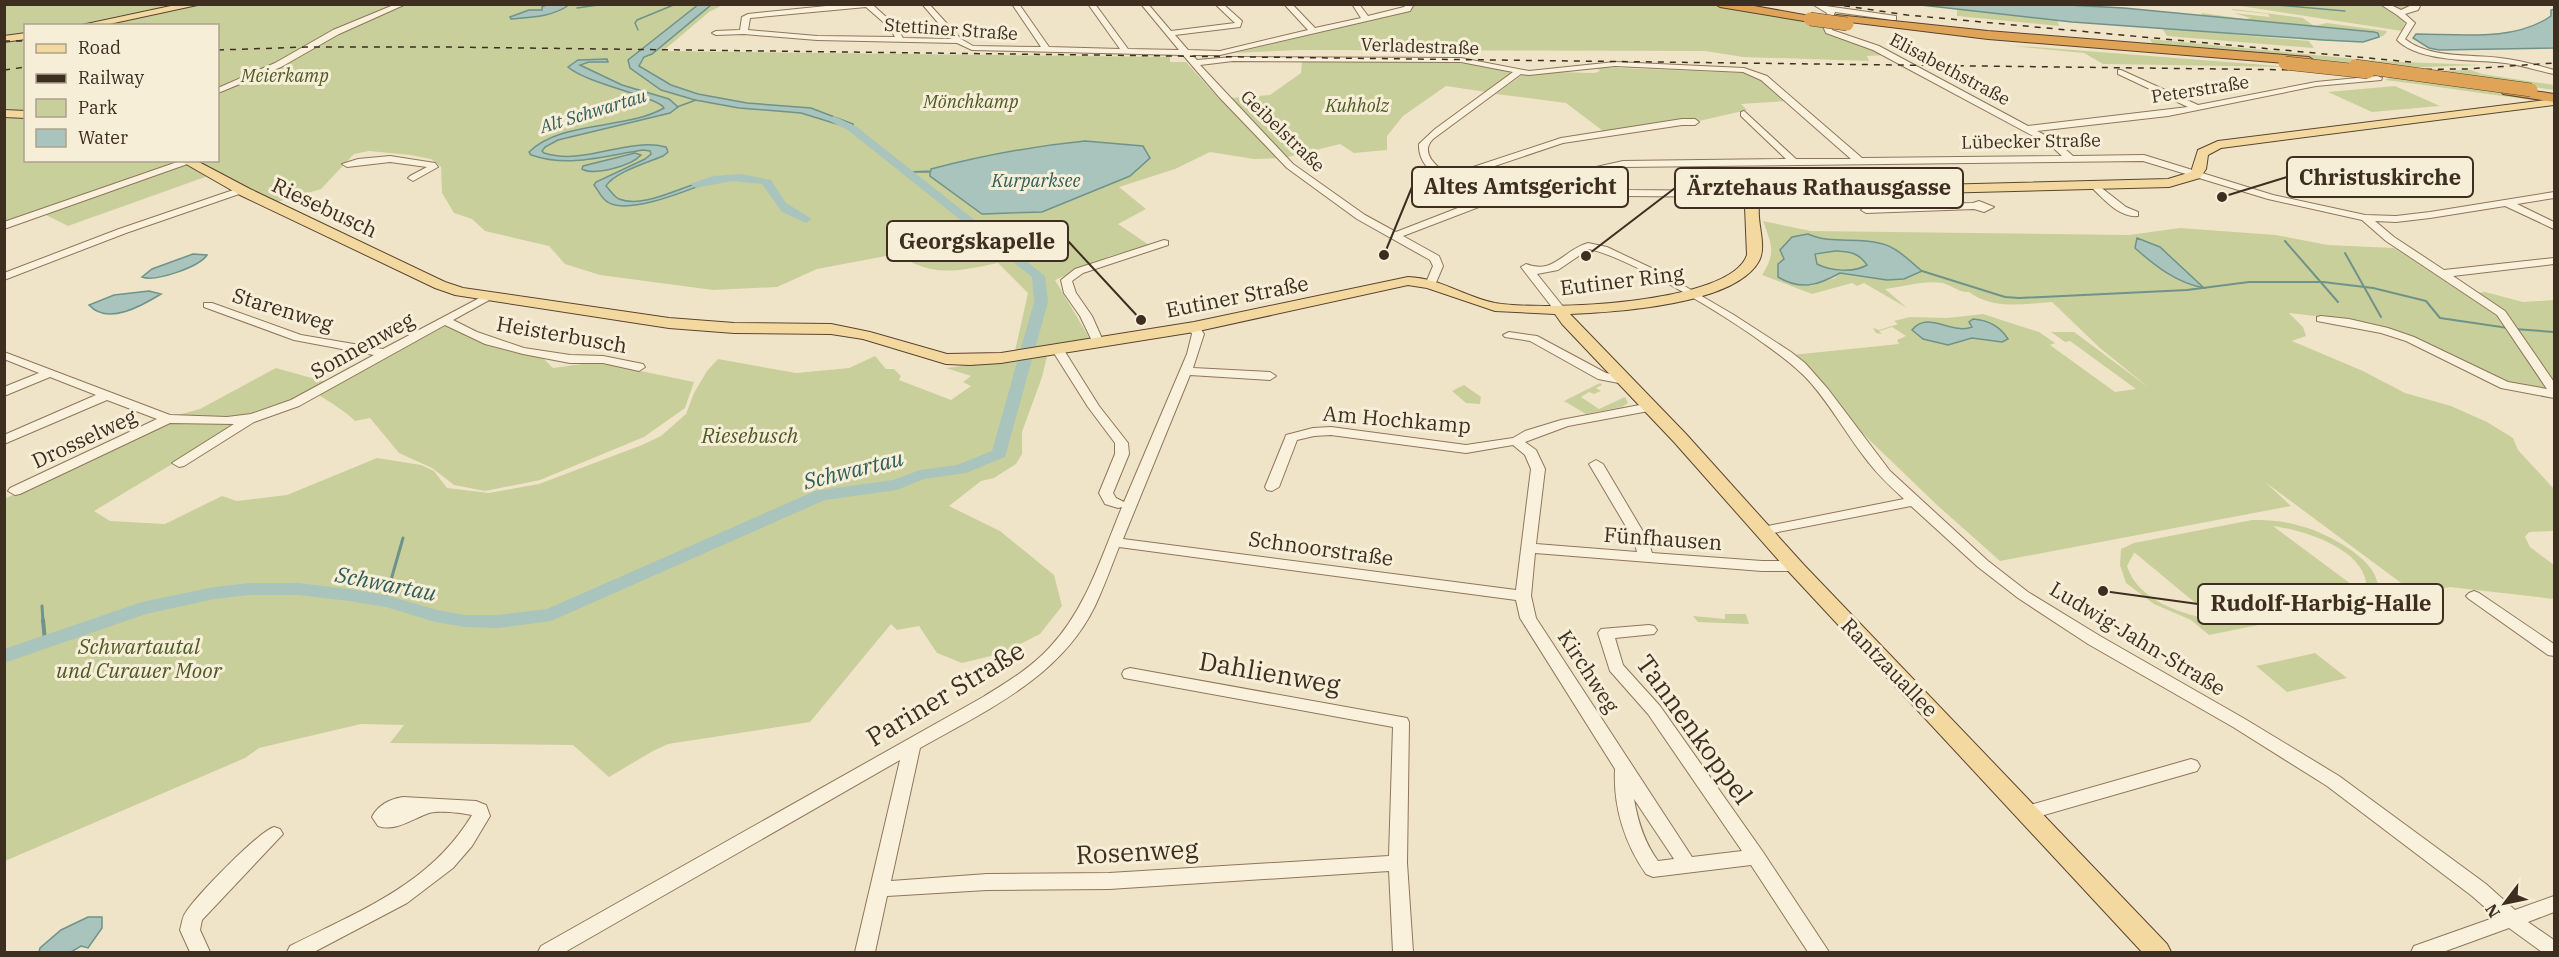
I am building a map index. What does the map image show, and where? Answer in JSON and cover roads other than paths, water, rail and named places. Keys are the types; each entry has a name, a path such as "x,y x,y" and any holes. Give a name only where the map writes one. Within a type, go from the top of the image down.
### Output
{"highway":[{"path":"1720,4 1826,15"},
{"path":"1744,4 1988,35 2283,60 2554,92"},
{"path":"2283,60 2554,100"}],"main road":[{"path":"93,24 198,4"},
{"path":"4,39 24,36"},
{"path":"1760,200 1783,192 2169,183 2196,175 2200,169 2202,153 2218,145 2554,100"},
{"path":"4,113 24,115"},
{"name":"Riesebusch","path":"189,162 440,285 486,297 669,323 734,328 831,329 865,335 946,359"},
{"name":"Eutiner Ring","path":"1394,286 1430,285 1492,306 1518,310 1640,303 1690,294 1737,278 1750,265 1755,248 1750,213 1760,200"},
{"name":"Eutiner Straße","path":"946,359 985,360 1058,350 1194,327 1394,286"},
{"name":"Rantzauallee","path":"1559,309 1567,321 1650,407 1794,566 2158,952"}],"street":[{"path":"219,91 278,65 336,32 403,4"},
{"path":"925,4 958,41"},
{"path":"1015,4 1046,49"},
{"path":"1090,4 1125,50"},
{"name":"Geibelstraße","path":"1144,4 1168,34 1290,166 1328,195 1435,258 1438,267 1430,285"},
{"path":"1168,34 1237,25 1239,23 1218,4"},
{"path":"1287,4 1314,32"},
{"path":"1355,4 1366,19"},
{"path":"1189,57 1232,51 1314,32 1407,9 1411,4"},
{"path":"2383,4 2400,13 2411,24 2401,40 2410,48 2503,60 2554,72"},
{"path":"2400,13 2415,8 2418,4"},
{"path":"744,32 748,16 872,5 900,33 900,41"},
{"name":"Elisabethstraße","path":"1826,15 1831,12 1826,24 1829,31 1876,48 2053,143 2071,159"},
{"name":"Elisabethstraße","path":"1826,15 1893,18"},
{"name":"Stettiner Straße","path":"716,33 744,32 817,38 958,41 972,48 1125,50 1189,57"},
{"name":"Verladestraße","path":"1189,57 1461,60 1501,66 1519,72 1536,73 1615,64 1720,68 1752,72 1764,78 1859,161"},
{"path":"1488,199 1448,178 1426,161 1423,147 1426,141 1519,72"},
{"path":"2121,72 2198,108"},
{"name":"Peterstraße","path":"2027,129 2198,108 2316,84 2378,78"},
{"path":"1744,114 1793,161"},
{"path":"1448,178 1561,141 1682,122 1695,122"},
{"path":"347,164 369,159 395,158 432,165 433,167 426,172 413,178"},
{"name":"Lübecker Straße","path":"1395,236 1528,185 1623,164 2144,158 2271,197 2365,218"},
{"path":"4,226 184,162"},
{"path":"1580,172 1613,190 1654,194 1748,194 1760,200"},
{"path":"2094,185 2122,209 2134,214"},
{"path":"1905,189 1923,207"},
{"path":"4,277 115,233 242,190"},
{"path":"2365,218 2419,216 2554,195"},
{"path":"2506,203 2554,226"},
{"path":"1866,210 1976,206"},
{"path":"2365,218 2390,239 2492,306 2507,319 2554,392"},
{"path":"1098,343 1086,316 1070,293 1066,280 1079,271 1164,243"},
{"name":"Ludwig-Jahn-Straße","path":"1559,309 1528,269 1557,267 1589,246 1638,265 1786,353 1825,393 1871,458 1912,501 1983,564 2023,595 2094,640 2239,723 2333,781 2479,890 2511,920 2554,950"},
{"path":"2442,274 2554,261"},
{"name":"Sonnenweg","path":"179,464 252,418 295,403 486,297"},
{"name":"Starenweg","path":"208,304 298,338 384,353"},
{"path":"2321,319 2349,322 2384,330 2418,343 2505,385 2554,392"},
{"name":"Heisterbusch","path":"446,321 459,330 481,339 545,355 569,359 596,358 639,367"},
{"name":"Pariner Straße","path":"548,952 1032,674 1052,656 1065,642 1087,607 1186,371 1198,334 1194,327"},
{"path":"1058,350 1094,407 1121,443 1122,454 1106,493 1110,501 1118,504"},
{"path":"1552,351 1602,376 1624,380"},
{"name":"Sonnenweg","path":"4,355 168,419 202,422 252,418"},
{"path":"1186,371 1270,376"},
{"path":"4,392 50,373"},
{"path":"4,440 106,395"},
{"name":"Am Hochkamp","path":"1272,487 1291,438 1312,432 1331,430 1466,449 1516,441 1530,434 1566,423 1650,407"},
{"name":"Drosselweg","path":"15,491 168,419"},
{"path":"1516,441 1531,453 1538,469 1523,596"},
{"path":"1596,464 1641,540 1646,558"},
{"path":"1763,531 1912,501"},
{"name":"Schnoorstraße","path":"1114,542 1523,596"},
{"name":"Fünfhausen","path":"1528,548 1762,566 1794,566"},
{"name":"Kirchweg","path":"1523,596 1528,618 1687,864"},
{"path":"2474,596 2554,651"},
{"name":"Tannenkoppel","path":"1649,630 1606,633 1616,667 1654,710 1756,857"},
{"name":"Dahlienweg","path":"1130,674 1401,722 1398,863"},
{"path":"864,952 912,744"},
{"path":"2027,813 2191,766"},
{"path":"1623,768 1624,801 1639,852 1653,869 1756,857 1819,952"},
{"path":"297,952 422,885 445,866 481,816 480,810 476,808 428,805"},
{"path":"200,952 190,930 193,917 249,856 274,834"},
{"path":"1398,863 1403,952"},
{"name":"Rosenweg","path":"880,889 987,882 1109,881 1398,863"},
{"path":"2421,952 2554,904"}],"water":[{"path":"699,4 711,5 652,54 644,57 639,66 671,85 698,94 747,103 811,108 853,124 853,129 801,113 739,108 695,100 661,90 630,68 628,60"},
{"path":"2048,4 2124,8 2374,32 2378,33 2379,37 2363,42 2323,40 2072,22 1921,5"},
{"path":"569,5 541,16 511,19 510,17 529,10 542,10 542,7"},
{"path":"2554,9 2554,48 2439,50 2429,48 2413,38 2416,34 2486,35 2520,30 2551,16 2551,10"},
{"path":"607,59 608,62 589,62 580,65 622,85 669,99 678,107 670,113 558,140 542,151 559,156 575,156 636,146 666,147 668,152 663,156 623,172 606,186 617,198 630,201 655,198 717,179 660,200 627,206 614,205 604,199 594,185 596,182 645,159 651,154 650,151 643,150 573,161 545,159 531,155 529,152 543,142 559,135 632,120 664,108 650,99 590,79 568,67 578,60"},
{"name":"Kurparksee","path":"1085,141 1143,146 1150,158 1130,176 1042,212 982,214 930,176 930,172 909,172 931,171 931,169 988,156"},
{"path":"635,153 641,155 621,166 603,171 582,169 583,166"},
{"path":"1808,234 1826,239 1883,244 1898,251 1922,271 1904,279 1887,280 1840,273 1825,281 1810,285 1794,284 1778,277 1778,264 1784,259 1780,250 1792,237","holes":["1835,251 1857,255 1867,265 1862,268 1842,270 1817,264 1815,254"]},
{"path":"2137,238 2160,247 2204,288 2176,278 2159,267 2135,248"},
{"path":"193,254 207,255 195,264 177,272 157,277 142,277 152,269"},
{"path":"149,291 161,294 125,312 106,314 89,305 114,295"},
{"path":"1973,319 1993,324 2008,339 2002,342 1972,338 1948,345 1923,339 1912,330 1918,324 1925,322 1964,329 1972,327 1969,322"},
{"path":"88,917 102,917 102,928 88,948 81,946 71,952 39,952 40,948 61,930"}],"waterway":[{"name":"Alt Schwartau","path":"577,8 605,4"},
{"name":"Alt Schwartau","path":"638,30 635,23 637,20 676,4"},
{"path":"2246,4 2262,4"},
{"path":"2266,4 2345,11"},
{"path":"677,107 696,100"},
{"name":"Schwartau","path":"4,656 142,608 214,593 250,589 286,588 323,591 386,601 455,620 476,622 551,615 821,495 897,485 920,475 960,470 999,454 1041,302 1038,276 853,129 834,119"},
{"name":"Alt Schwartau","path":"696,184 732,177 767,182 782,205 791,213 806,219"},
{"path":"2285,241 2321,282"},
{"path":"2345,253 2364,287"},
{"path":"1922,271 2005,297 2019,298 2187,290 2249,282 2321,282"},
{"path":"2321,282 2364,287"},
{"path":"2321,282 2338,302"},
{"path":"2364,287 2426,301 2440,318 2508,328"},
{"path":"2364,287 2381,317"},
{"path":"2514,329 2554,332"},
{"path":"385,601 403,538"},
{"path":"42,606 43,622"},
{"path":"43,620 45,641"},
{"name":"Schwartau","path":"4,654 16,651"}],"railway":[{"path":"1832,4 1907,15 2411,62"},
{"path":"4,41 24,41"},
{"path":"219,50 307,47 443,47 2303,70 2466,69 2554,63"},
{"path":"4,70 24,67"}],"place":[{"name":"Christuskirche","path":"2222,197"},
{"name":"Altes Amtsgericht","path":"1384,255"},
{"name":"Ärztehaus Rathausgasse","path":"1586,256"},
{"name":"Georgskapelle","path":"1141,320"},
{"name":"Rudolf-Harbig-Halle","path":"2103,591"}],"park label":[{"name":"Meierkamp","path":"285,75"},
{"name":"Mönchkamp","path":"971,101"},
{"name":"Kuhholz","path":"1357,105"},
{"name":"Schwartautal und Curauer Moor","path":"139,658"}]}
